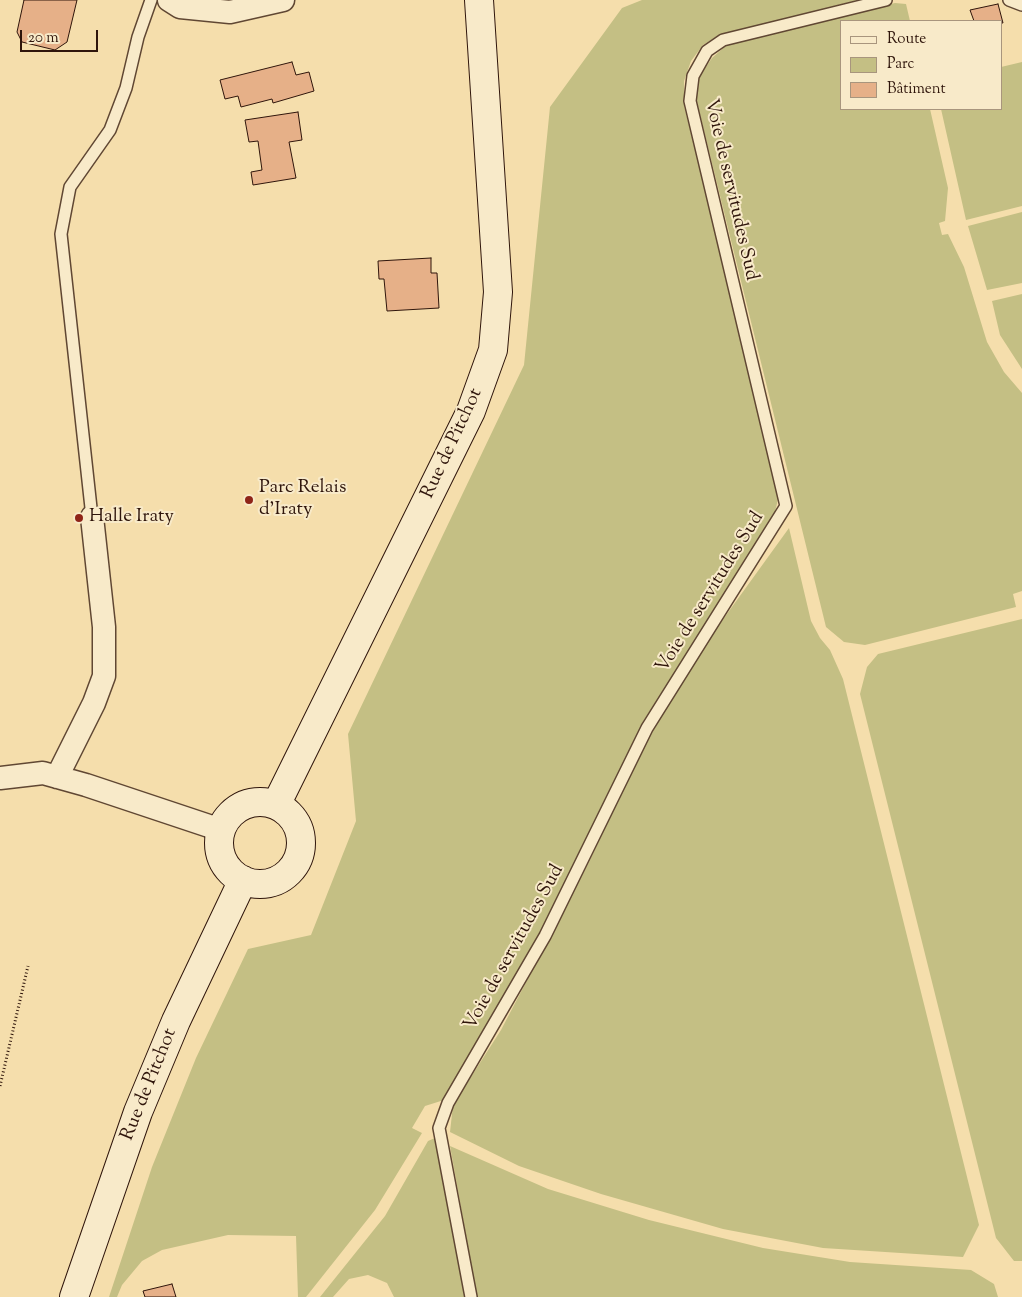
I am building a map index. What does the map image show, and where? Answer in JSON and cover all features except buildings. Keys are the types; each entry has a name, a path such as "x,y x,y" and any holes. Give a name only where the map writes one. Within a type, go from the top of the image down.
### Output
{"street":[{"path":"169,0 180,7 230,12 283,0"},
{"name":"Rue de Pitchot","path":"276,805 471,411 493,350 498,292 484,51 479,0"},
{"path":"484,51 497,0"},
{"path":"57,777 94,703 104,676 104,627 92,517"},
{"path":"0,778 43,773 221,830"},
{"path":"262,802 276,805 287,812 295,821 300,834 301,847 298,860 281,879 268,884 256,884 243,880 233,874 225,865 219,842 221,830 232,813 249,803 262,802"},
{"name":"Rue de Pitchot","path":"74,1297 98,1222 138,1112 176,1021 243,880"}],"lane":[{"path":"92,517 61,234 70,187 110,130 126,88 138,37 151,0"},
{"name":"Voie de servitudes Sud","path":"471,1297 439,1128 448,1103 544,936 647,728 786,506 690,101 693,76 707,51 723,40 886,0"},
{"path":"1008,0 1022,5"}],"path":[{"path":"0,1086 28,966"}],"green space":[{"path":"642,0 858,0 719,35 703,45 691,61 684,81 684,106 781,487 773,520 644,720 538,936 444,1100 425,1106 412,1128 422,1133 375,1210 306,1297 298,1297 296,1236 228,1235 162,1250 142,1261 122,1285 117,1297 109,1297 152,1167 196,1058 248,949 311,935 356,821 348,734 524,365 550,107 622,8"},
{"path":"895,3 906,4 910,20 840,20 840,110 930,110 948,188 945,221 939,223 942,235 948,234 964,267 987,342 1004,372 1022,393 1022,591 1013,594 1016,607 865,645 844,642 826,627 697,102 697,80 712,58 729,43"},
{"path":"1022,62 1022,206 966,220 941,110 1002,110 1002,67"},
{"path":"1022,212 1022,283 987,290 968,226"},
{"path":"1022,294 1022,369 1000,335 992,301"},
{"path":"789,528 811,621 820,638 830,650 843,679 979,1225 963,1257 823,1248 723,1229 601,1194 519,1166 450,1132 453,1105 501,1030 589,862 643,748 698,654"},
{"path":"1022,619 1022,1261 1014,1261 996,1238 860,694 867,667 878,654"},
{"path":"435,1138 465,1297 394,1297 387,1283 368,1275 349,1279 333,1297 320,1297 385,1216 428,1141"},
{"path":"450,1146 548,1189 649,1220 763,1248 850,1262 971,1270 994,1284 998,1297 477,1297"}],"place":[{"name":"Parc Relais d’Iraty","path":"249,500"},
{"name":"Halle Iraty","path":"79,518"}]}
